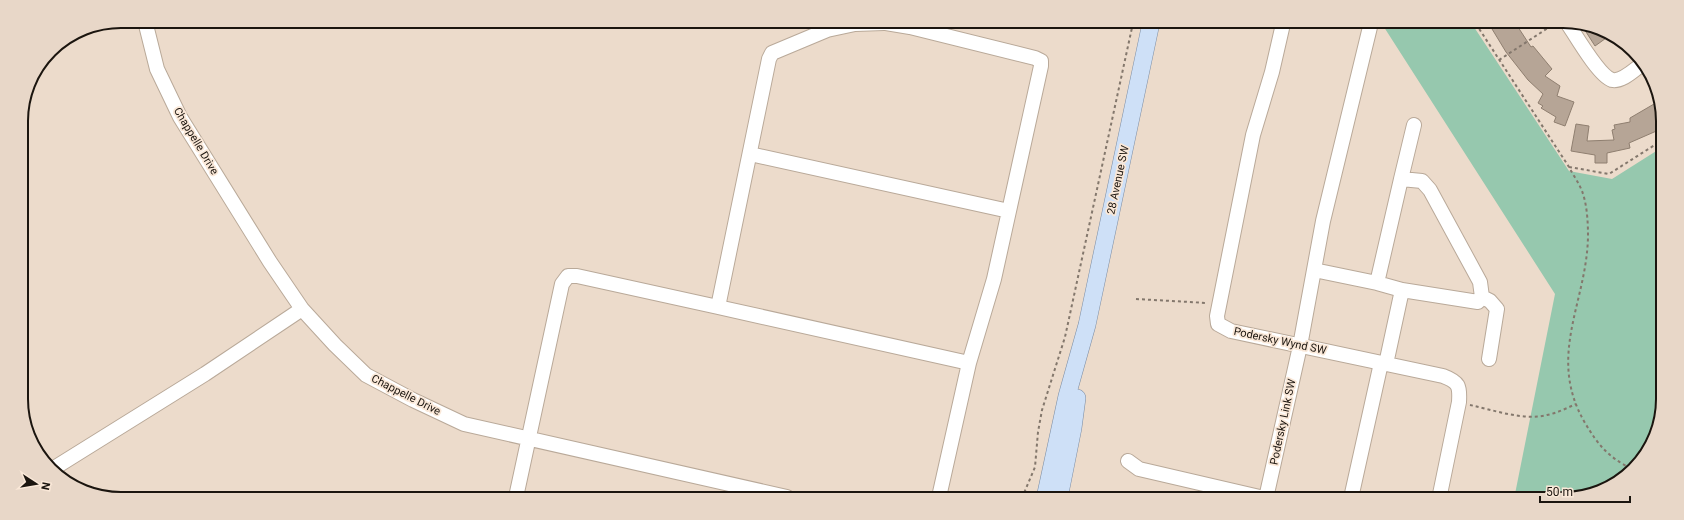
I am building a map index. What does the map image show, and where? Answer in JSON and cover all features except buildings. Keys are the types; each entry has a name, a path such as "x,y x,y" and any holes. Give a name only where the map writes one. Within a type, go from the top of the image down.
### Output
{"main road":[{"name":"28 Avenue SW","path":"1046,492 1068,396 1087,325 1152,28"},
{"name":"28 Avenue SW","path":"1060,492 1073,428 1087,325"}],"street":[{"name":"Chappelle Drive","path":"147,28 157,69 180,117 270,262 302,309 335,345 366,375 412,400 464,424 529,440 764,492"},
{"path":"718,307 772,54 828,30 837,28"},
{"path":"910,28 1041,61 1009,211 988,300 969,362 940,492"},
{"name":"Podersky Wynd SW","path":"1282,28 1272,72 1253,135 1220,304 1218,324 1231,331 1452,379 1457,383 1460,392 1459,402 1440,492"},
{"name":"Podersky Link SW","path":"1266,492 1300,346 1325,214 1370,28"},
{"path":"1571,29 1601,73 1612,80 1621,78 1639,67"},
{"path":"1377,283 1414,125"},
{"path":"750,154 1009,211"},
{"path":"1314,270 1377,283 1402,290 1478,302 1482,297 1480,282 1430,190 1422,181 1401,179"},
{"path":"517,492 562,284 568,276 577,276 969,362"},
{"path":"1352,492 1402,290"},
{"path":"1482,297 1490,301 1497,309 1488,359"},
{"path":"57,466 205,374 302,309"},
{"path":"1128,461 1139,469 1239,492"}],"path":[{"path":"1025,492 1035,467 1038,432 1042,410 1065,337 1132,28"},
{"path":"1479,28 1569,167 1582,191 1585,204 1588,236 1586,260 1569,342 1568,360 1570,377 1576,404 1582,418 1596,442 1605,452 1626,466"},
{"path":"1499,60 1548,28"},
{"path":"1569,167 1609,174 1656,143"},
{"path":"1136,299 1220,304"},
{"path":"1459,402 1526,416 1548,415 1576,404"}],"green space":[{"path":"1385,28 1475,28 1569,171 1612,179 1656,151 1656,399 1653,423 1649,435 1640,451 1624,469 1610,480 1599,485 1569,492 1515,492 1555,294"}]}
